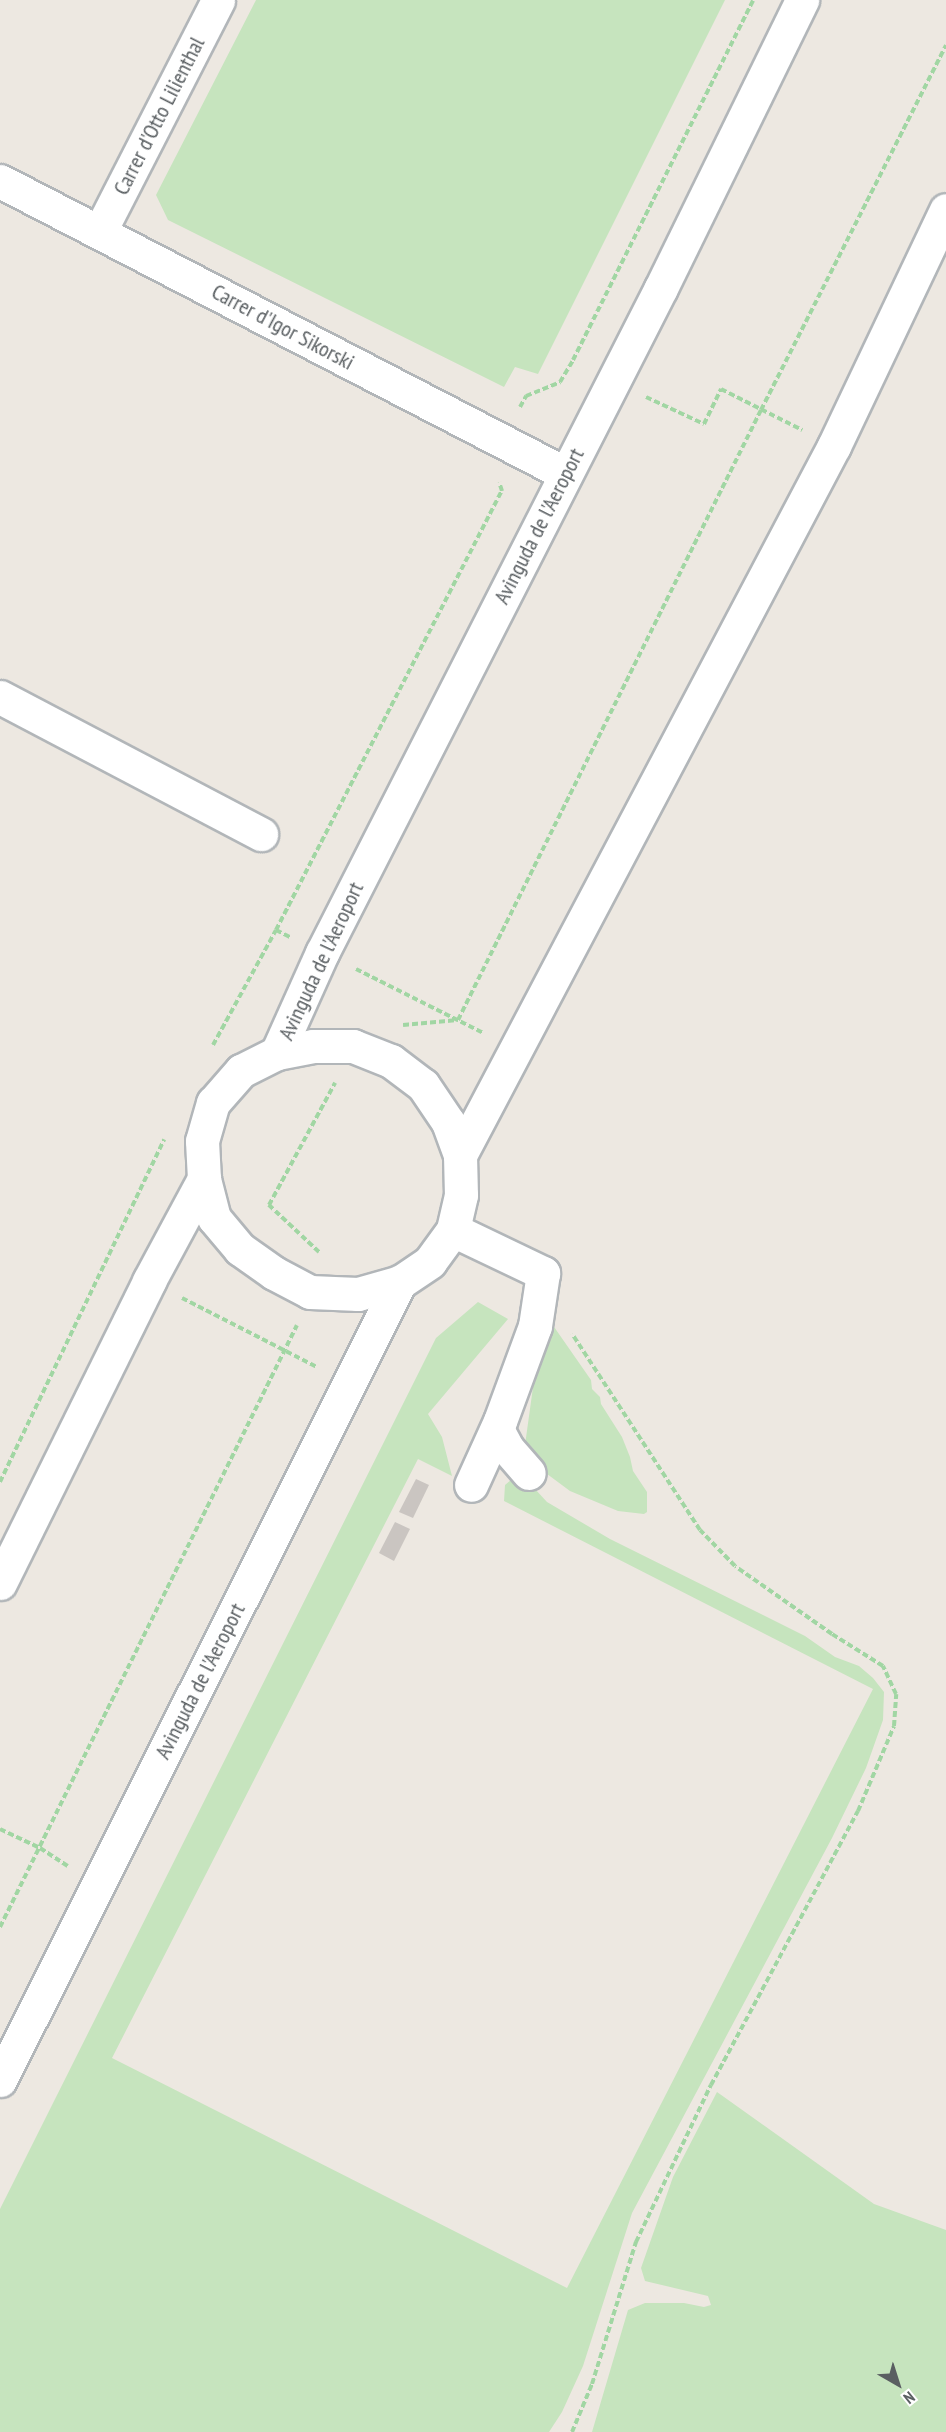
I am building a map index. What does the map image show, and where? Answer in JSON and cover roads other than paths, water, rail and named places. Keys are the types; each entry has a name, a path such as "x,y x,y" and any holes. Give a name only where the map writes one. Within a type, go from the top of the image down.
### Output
{"street":[{"name":"Carrer d'Otto Lilienthal","path":"100,231 219,0"},
{"name":"Avinguda de l'Aeroport","path":"277,1053 322,953 614,381 802,0"},
{"name":"Carrer d'Igor Sikorski","path":"0,181 566,474"},
{"name":"Avinguda de l'Aeroport","path":"460,1155 834,446 946,210"},
{"path":"0,697 261,834"},
{"name":"Avinguda de l'Aeroport","path":"313,1046 352,1046 391,1061 423,1085 448,1122 460,1155 461,1195 453,1230 430,1262 400,1282 358,1294 310,1292 274,1273 240,1249 214,1218 204,1179 202,1141 213,1103 241,1071 277,1053 313,1046"},
{"path":"0,1583 149,1281 204,1179"},
{"path":"453,1230 543,1273 535,1326 497,1429 471,1485"},
{"name":"Avinguda de l'Aeroport","path":"0,2080 400,1282"},
{"path":"497,1429 507,1449 529,1473"}]}
